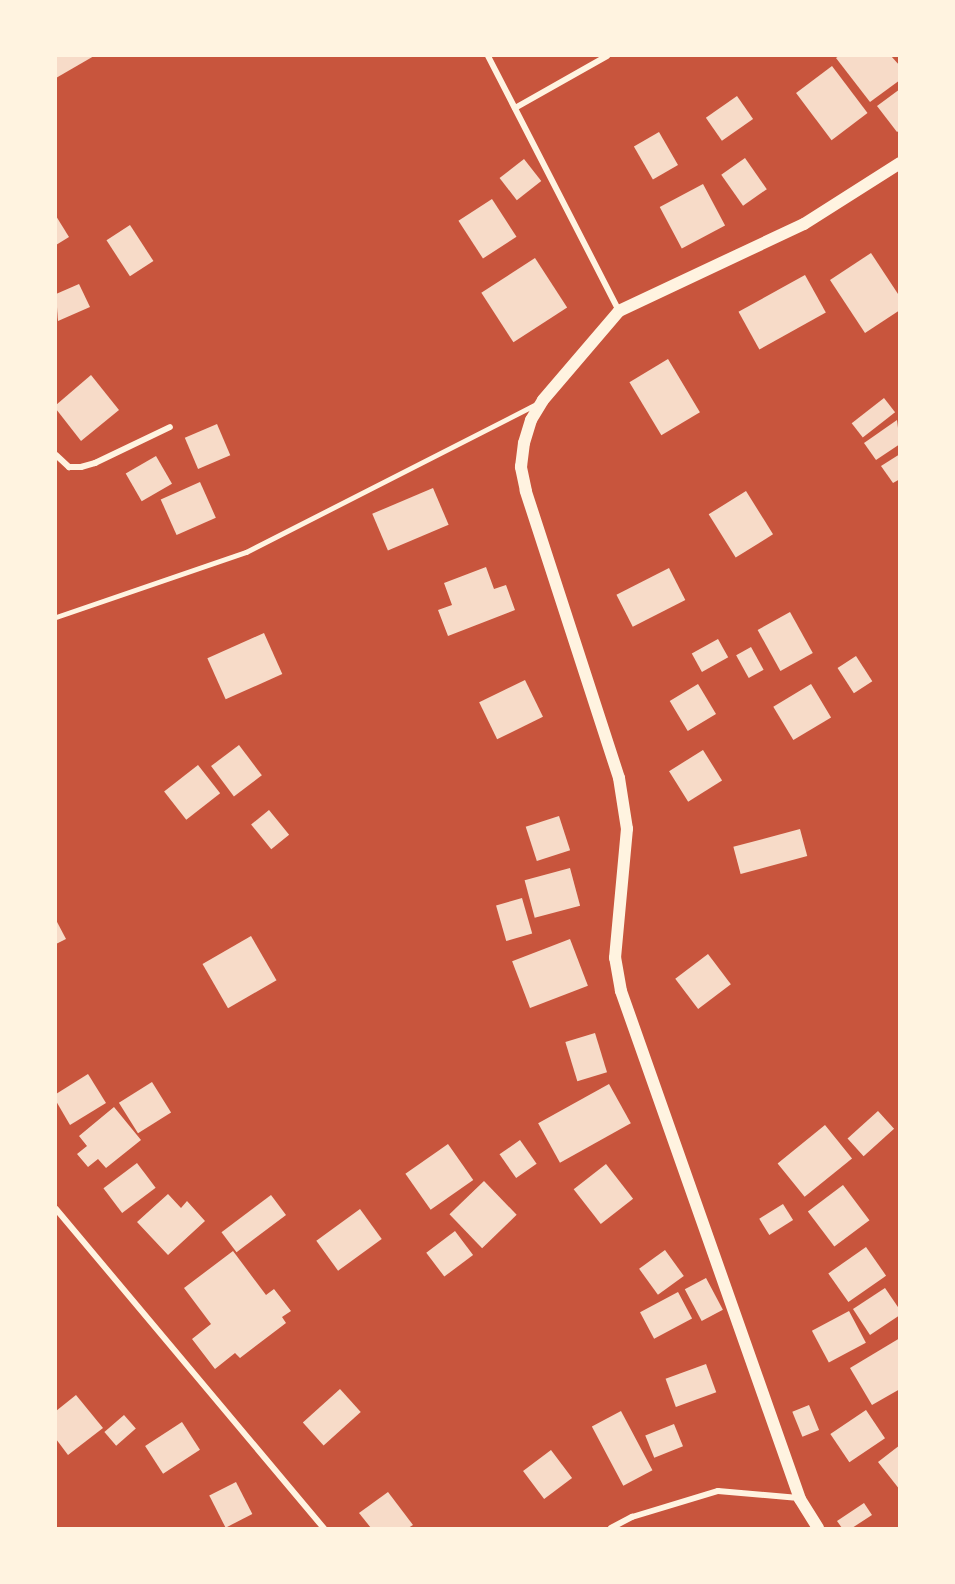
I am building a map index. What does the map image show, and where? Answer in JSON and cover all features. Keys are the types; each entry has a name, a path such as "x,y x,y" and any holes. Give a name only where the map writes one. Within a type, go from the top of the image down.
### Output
{"main road":[{"path":"818,1528 800,1498 621,991 615,958 627,829 619,778 526,491 521,466 524,443 531,420 543,400 619,311 804,224 900,163"}],"street":[{"path":"488,56 619,311"},
{"path":"515,108 607,56"},
{"path":"56,617 246,552 543,400"},
{"path":"56,455 69,467 81,467 95,463 170,427"},
{"path":"56,1209 324,1528"},
{"path":"611,1528 632,1517 718,1491 800,1498"}],"building":[{"path":"56,56 94,56 56,78"},
{"path":"839,56 891,56 900,66 900,80 870,102 836,58"},
{"path":"832,66 868,113 832,140 796,93"},
{"path":"900,89 900,130 897,132 877,106"},
{"path":"737,96 753,119 722,141 706,118"},
{"path":"659,132 678,165 653,179 634,146"},
{"path":"745,158 767,189 743,206 721,175"},
{"path":"524,159 541,181 517,200 500,178"},
{"path":"703,184 725,225 682,249 660,207"},
{"path":"492,199 517,237 483,259 458,221"},
{"path":"56,216 69,237 56,245"},
{"path":"130,225 153,261 130,276 107,240"},
{"path":"871,253 900,297 900,310 865,333 830,280"},
{"path":"535,258 567,307 513,342 481,293"},
{"path":"805,275 826,313 759,349 739,312"},
{"path":"79,284 90,307 58,321 56,294"},
{"path":"668,359 700,412 661,435 629,382"},
{"path":"91,375 119,410 81,441 56,409 56,405"},
{"path":"884,398 895,412 863,437 852,423"},
{"path":"897,420 900,444 876,460 864,443"},
{"path":"217,424 230,455 198,469 185,438"},
{"path":"900,454 900,479 893,483 881,466"},
{"path":"156,456 172,484 142,501 126,474"},
{"path":"200,482 216,518 177,535 161,499"},
{"path":"433,488 449,525 388,551 372,514"},
{"path":"746,491 773,534 736,558 709,514"},
{"path":"486,567 494,589 506,585 515,610 448,636 438,610 452,605 444,583"},
{"path":"669,568 685,600 633,627 616,595"},
{"path":"790,612 813,653 780,671 758,630"},
{"path":"264,633 282,674 226,699 207,658"},
{"path":"718,639 728,657 702,672 692,654"},
{"path":"751,647 764,670 749,678 736,655"},
{"path":"856,656 872,681 854,693 838,668"},
{"path":"525,680 543,717 497,739 479,702"},
{"path":"698,684 716,714 688,731 670,701"},
{"path":"811,684 831,717 793,740 773,707"},
{"path":"239,745 262,775 234,796 211,766"},
{"path":"703,750 722,781 688,802 669,771"},
{"path":"198,765 220,793 186,820 164,791"},
{"path":"269,810 289,835 271,849 251,824"},
{"path":"559,816 570,850 537,861 526,827"},
{"path":"800,829 807,856 741,874 733,847"},
{"path":"570,868 580,906 535,918 525,880"},
{"path":"522,898 532,934 506,941 496,905"},
{"path":"56,920 66,939 56,944"},
{"path":"251,936 276,980 228,1008 203,964"},
{"path":"570,939 588,986 530,1008 512,961"},
{"path":"708,954 731,984 698,1009 675,979"},
{"path":"595,1033 607,1072 577,1081 565,1042"},
{"path":"88,1074 106,1103 70,1125 56,1101 56,1094"},
{"path":"152,1082 171,1113 138,1133 119,1103"},
{"path":"609,1084 631,1123 560,1163 538,1123"},
{"path":"114,1107 141,1140 106,1168 98,1159 88,1167 77,1154 87,1146 79,1136"},
{"path":"878,1111 894,1129 864,1156 848,1138"},
{"path":"825,1125 852,1158 805,1197 778,1163"},
{"path":"520,1140 537,1164 516,1178 500,1154"},
{"path":"448,1144 473,1180 431,1210 405,1174"},
{"path":"137,1163 156,1188 122,1213 103,1188"},
{"path":"606,1164 633,1199 601,1224 574,1189"},
{"path":"484,1181 517,1215 482,1248 449,1214"},
{"path":"843,1185 869,1220 834,1247 808,1211"},
{"path":"168,1194 181,1208 187,1201 205,1221 168,1255 137,1222"},
{"path":"271,1195 286,1215 237,1252 221,1232"},
{"path":"783,1204 793,1220 769,1235 759,1219"},
{"path":"360,1209 382,1239 338,1271 316,1241"},
{"path":"455,1231 473,1255 444,1277 426,1253"},
{"path":"866,1247 886,1276 848,1302 828,1273"},
{"path":"665,1250 684,1276 658,1295 639,1269"},
{"path":"233,1251 266,1295 274,1289 291,1311 282,1317 286,1323 240,1358 235,1353 215,1369 192,1339 211,1324 184,1288"},
{"path":"706,1278 723,1310 702,1321 685,1289"},
{"path":"885,1288 900,1310 900,1315 870,1335 853,1309"},
{"path":"678,1292 692,1318 654,1339 640,1312"},
{"path":"849,1311 866,1343 829,1363 812,1331"},
{"path":"900,1338 900,1389 872,1405 850,1368"},
{"path":"706,1364 716,1392 676,1407 666,1379"},
{"path":"340,1389 361,1412 324,1445 303,1422"},
{"path":"76,1395 103,1428 68,1455 56,1439 56,1411"},
{"path":"809,1405 819,1430 802,1437 792,1412"},
{"path":"866,1410 885,1438 849,1462 830,1434"},
{"path":"621,1411 652,1470 623,1486 592,1426"},
{"path":"124,1415 136,1429 116,1446 104,1432"},
{"path":"182,1422 200,1450 163,1474 145,1446"},
{"path":"674,1424 683,1446 654,1458 645,1436"},
{"path":"900,1445 900,1490 878,1462"},
{"path":"551,1450 572,1478 544,1499 523,1471"},
{"path":"236,1482 252,1514 226,1528 209,1496"},
{"path":"388,1492 413,1525 408,1528 371,1528 359,1513"},
{"path":"864,1503 872,1515 852,1528 842,1528 837,1521"}]}
